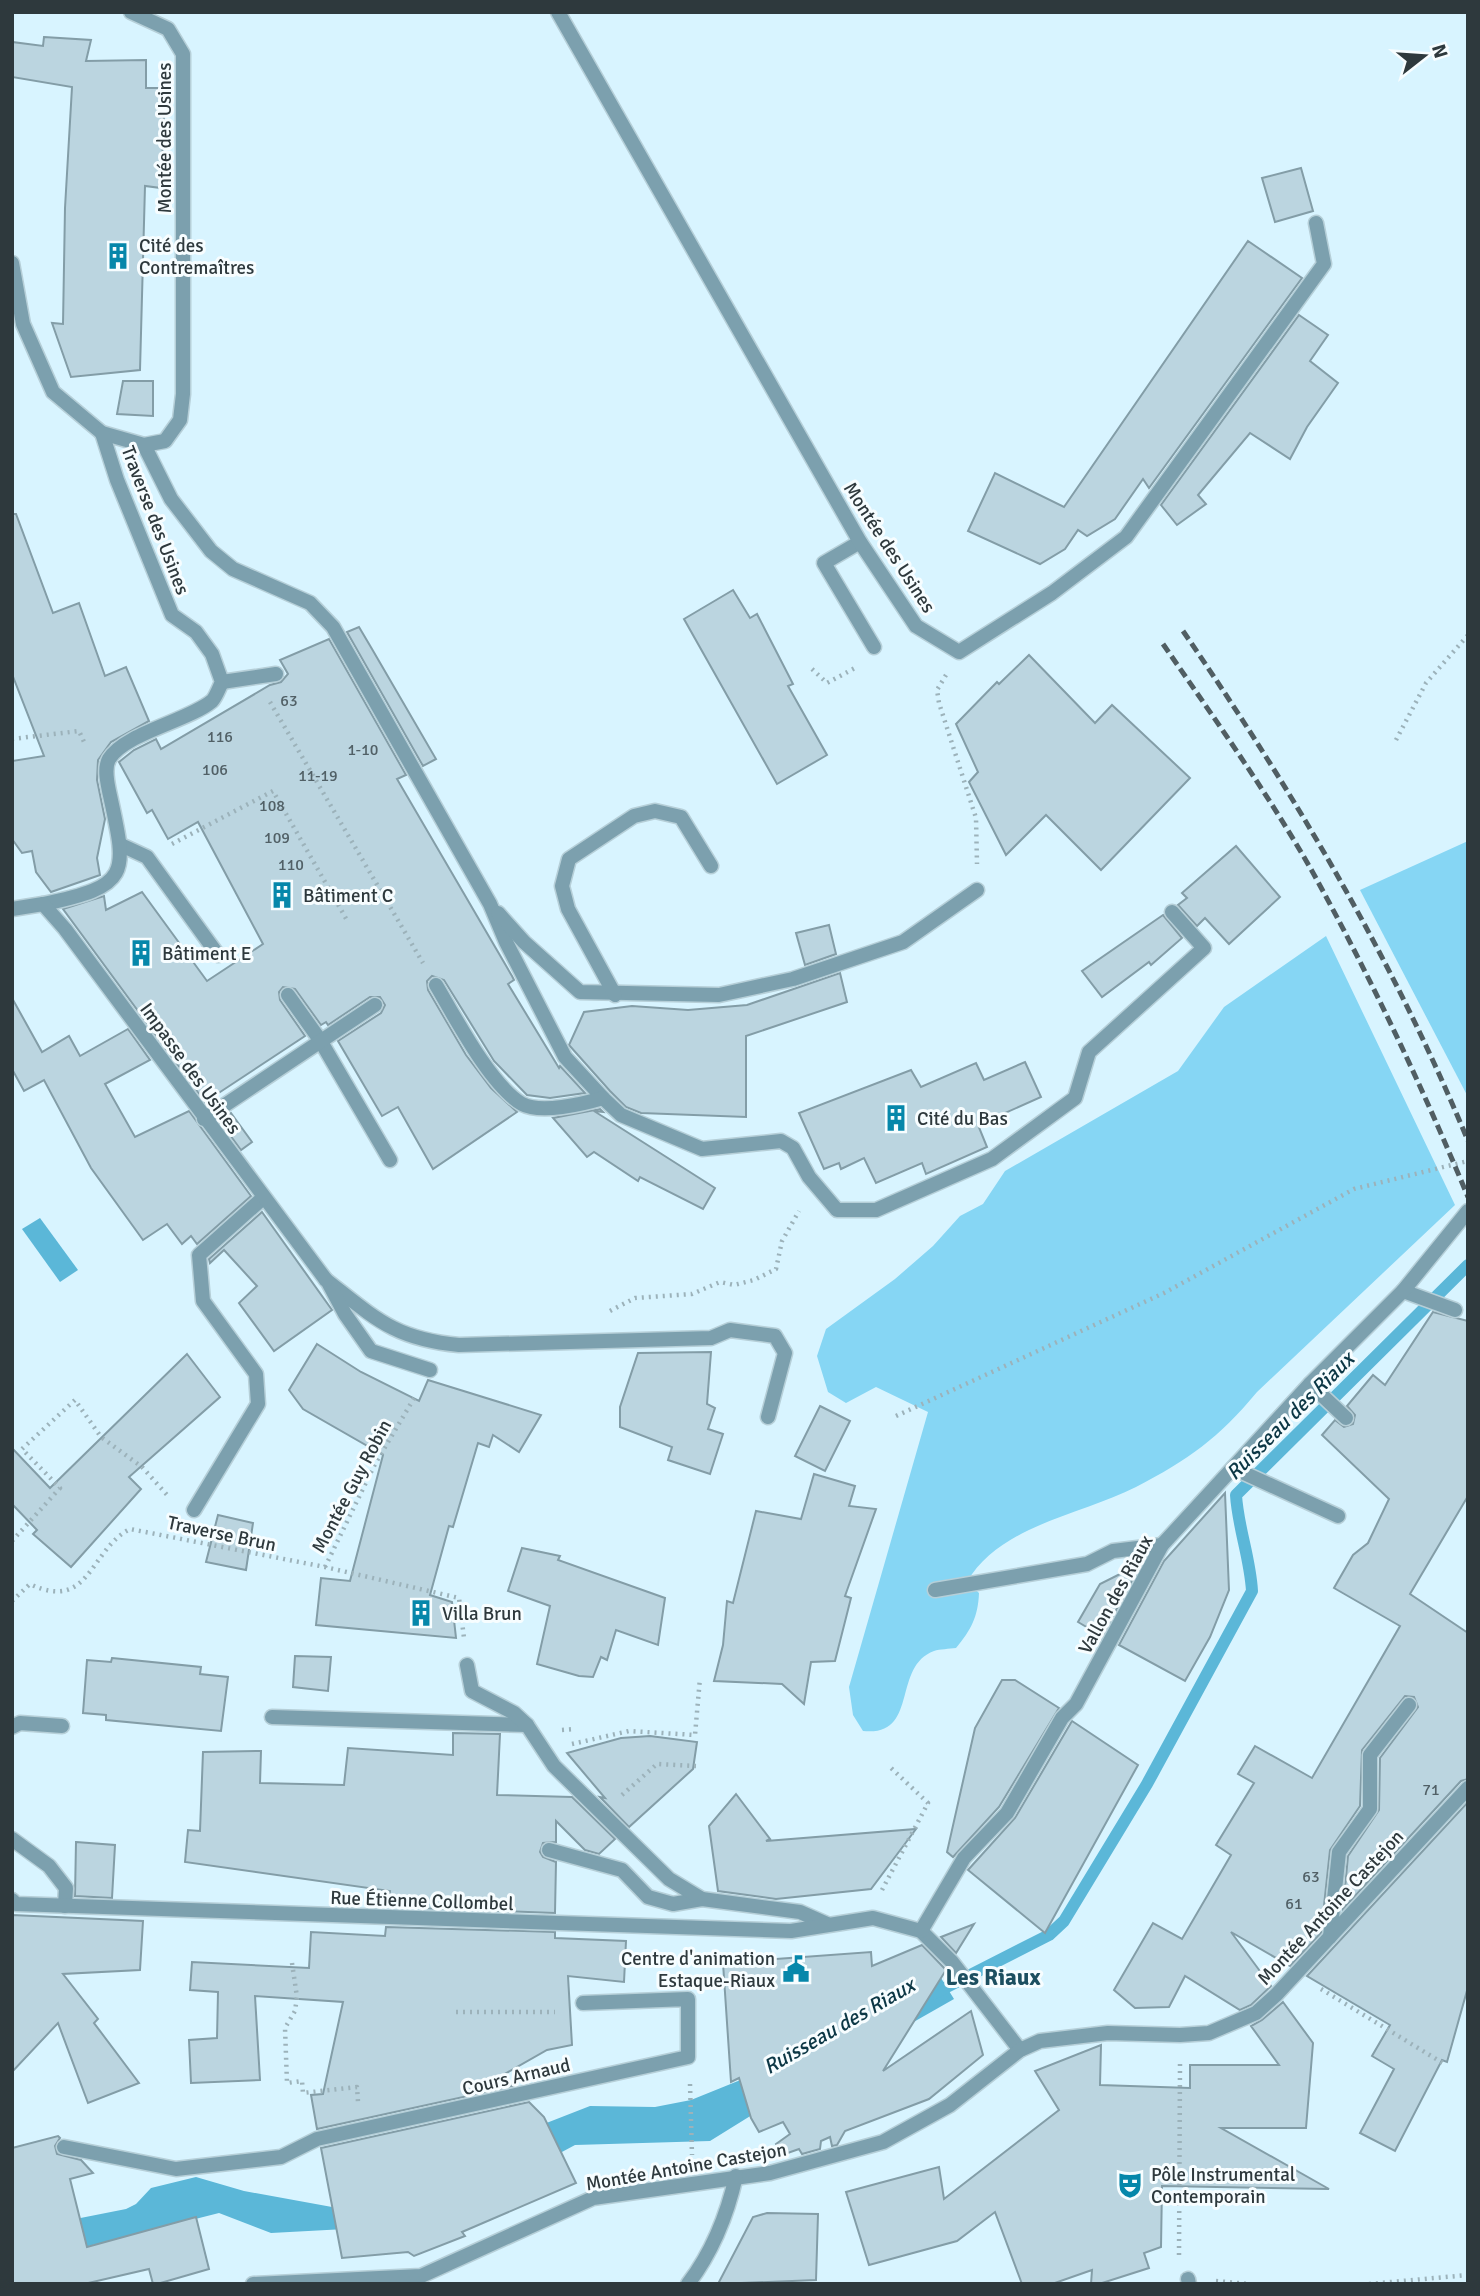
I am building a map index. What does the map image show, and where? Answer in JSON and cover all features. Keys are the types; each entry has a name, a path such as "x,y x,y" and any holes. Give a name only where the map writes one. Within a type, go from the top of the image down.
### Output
{"street":[{"name":"Montée des Usines","path":"131,12 168,29 183,54 183,394 180,420 165,441 144,445"},
{"name":"Montée des Usines","path":"558,12 860,542 916,626 959,652 1052,593 1126,537 1324,264 1316,223"},
{"path":"12,263 23,324 53,391 102,433 144,445 171,499 211,551 233,569 310,603 333,627 490,904 506,942 565,1057 621,1115 702,1149 781,1141 793,1148 809,1177 836,1210 876,1210 992,1159 1075,1098 1089,1052 1205,948 1172,912"},
{"name":"Traverse des Usines","path":"102,433 117,480 172,615 196,632 212,654 222,682"},
{"path":"860,542 824,563 874,646"},
{"path":"12,909 76,897 107,884 119,871 121,845 106,776 108,760 123,747 213,700 222,682 276,674"},
{"path":"615,995 568,909 562,886 569,859 634,816 655,810 681,817 711,866"},
{"path":"121,845 147,857 218,955"},
{"path":"490,904 524,942 580,992 615,995 719,995 793,979 904,942 977,890"},
{"name":"Impasse des Usines","path":"43,904 65,929 326,1280"},
{"path":"436,985 486,1068 523,1104 569,1108 603,1098"},
{"path":"289,995 320,1040 390,1160"},
{"path":"204,1118 375,1005"},
{"path":"194,1510 258,1404 256,1374 203,1301 199,1255 263,1198"},
{"name":"Vallon des Riaux","path":"920,1931 964,1858 1007,1813 1062,1718 1076,1704 1162,1545 1239,1471 1310,1384 1410,1294 1468,1212"},
{"path":"326,1280 345,1314 371,1351 430,1370"},
{"path":"326,1280 391,1329 423,1342 459,1345 711,1338 730,1330 775,1336 785,1353 768,1417"},
{"path":"1410,1294 1455,1310"},
{"path":"1310,1384 1346,1418"},
{"path":"1239,1471 1338,1516"},
{"path":"934,1590 1087,1564 1113,1552 1162,1545"},
{"path":"467,1665 472,1691 514,1713 527,1725 544,1751 600,1814 669,1880 702,1899"},
{"path":"1330,1937 1339,1852 1370,1809 1370,1755 1409,1705"},
{"path":"272,1717 527,1725"},
{"path":"12,1727 20,1723 62,1726"},
{"name":"Montée Antoine Castejon","path":"253,2284 421,2276 593,2199 770,2173 883,2142 950,2105 1020,2050 1040,2041 1069,2035 1108,2033 1209,2033 1255,2013 1276,1995 1468,1788"},
{"path":"12,1839 49,1866 66,1888 65,1906"},
{"path":"550,1850 622,1870 648,1897 673,1904 702,1899 800,1912 827,1924"},
{"name":"Rue Étienne Collombel","path":"14,1902 791,1931 873,1918 920,1931"},
{"path":"920,1931 952,1962 973,1993 1020,2050"},
{"name":"Cours Arnaud","path":"64,2147 176,2169 281,2157 317,2139 688,2057 688,1999 583,2003"},
{"path":"688,2284 700,2268 726,2220 736,2176"}],"path":[{"path":"1396,740 1426,683 1468,635"},
{"path":"812,669 827,683 873,658 874,646"},
{"path":"255,677 436,985"},
{"path":"937,690 958,754 963,785 976,818 978,853"},
{"path":"12,739 79,731 87,747 108,760"},
{"path":"200,829 273,791 348,922"},
{"path":"896,1416 1164,1293 1354,1189 1468,1161"},
{"path":"600,1317 635,1298 692,1294 720,1282 734,1285 754,1280 776,1269 782,1241 803,1203 809,1177"},
{"path":"12,1541 60,1488 22,1449 75,1399 100,1437 142,1467 176,1506"},
{"name":"Montée Guy Robin","path":"325,1567 375,1464 403,1419"},
{"name":"Traverse Brun","path":"12,1601 30,1584 46,1592 72,1589 87,1576 117,1535 130,1529 325,1567 459,1598 467,1665"},
{"path":"544,1751 629,1731 695,1735 700,1678"},
{"path":"600,1814 657,1764 696,1766"},
{"path":"885,1881 928,1803 891,1768"},
{"path":"292,1963 297,1997 295,2011 285,2028 287,2083 302,2081 303,2092 338,2089"},
{"path":"1317,1987 1446,2065"},
{"path":"456,2012 578,2012 583,2003"},
{"path":"1180,2035 1178,2252 1189,2281"},
{"path":"691,2096 692,2163"},
{"path":"1368,2284 1468,2275"}],"shaded area":[{"path":"1468,841 1468,1097 1360,890"},
{"path":"1326,936 1455,1205 1202,1447 1136,1487 1020,1534 981,1563 967,1582 979,1593 973,1623 966,1635 956,1648 934,1651 921,1659 913,1671 899,1713 892,1723 881,1730 863,1731 853,1715 849,1687 928,1412 876,1387 846,1403 828,1392 817,1356 826,1329 895,1279 933,1246 960,1216 983,1204 1005,1171 1178,1071 1224,1007"},
{"path":"40,1218 78,1270 60,1282 22,1229"},
{"path":"941,1978 954,1999 710,2141 575,2145 470,2201 364,2228 271,2233 219,2213 65,2252 25,2229 126,2209 136,2204 151,2188 196,2177 244,2191 332,2207 590,2106 655,2107 691,2100 770,2068"}],"building":[{"path":"44,37 91,40 86,61 146,60 146,88 165,88 161,188 145,186 140,370 71,377 52,323 63,324 65,208 72,87 12,77 12,42 43,46"},
{"path":"1301,168 1313,211 1275,222 1262,178"},
{"path":"1248,241 1302,278 1149,488 1143,479 1115,519 1087,536 1078,530 1065,549 1040,564 968,531 995,473 1064,507"},
{"path":"1299,315 1328,335 1310,361 1338,383 1307,427 1290,459 1250,433 1198,495 1206,504 1177,525 1161,505"},
{"path":"123,381 153,381 153,416 117,414"},
{"path":"12,514 16,514 53,613 79,603 105,676 126,667 149,721 111,742 98,760 97,780 105,819 97,858 100,875 51,892 36,872 32,851 22,853 12,839 12,761 44,756 12,674"},
{"path":"733,590 750,618 757,614 793,684 788,686 827,755 777,784 684,619"},
{"path":"359,627 436,759 423,766 347,632"},
{"path":"329,639 406,775 397,779 512,976 514,980 508,984 559,1068 560,1066 585,1093 550,1098 527,1095 494,1061 444,980 432,976 427,981 428,990 466,1055 491,1088 517,1112 433,1169 398,1107 382,1116 338,1041 381,1013 385,1005 380,997 370,997 328,1025 326,1022 321,1025 295,989 283,987 279,992 280,1000 305,1036 205,1102 63,909 104,896 106,910 142,892 207,981 263,944 198,822 168,839 152,810 147,813 119,762 134,750 156,739 161,749 270,685 281,682 288,674 280,660"},
{"path":"1029,655 1095,723 1112,705 1190,778 1101,870 1046,815 1006,855 969,782 978,772 956,724 997,682 999,684"},
{"path":"1236,846 1280,897 1229,944 1205,918 1197,926 1178,905 1187,898 1182,893"},
{"path":"1163,915 1182,938 1151,965 1149,962 1102,997 1082,971"},
{"path":"829,925 836,954 805,965 796,933"},
{"path":"840,973 847,1002 746,1036 746,1117 641,1113 626,1107 569,1045 584,1012 632,1006 688,1010 747,1005"},
{"path":"12,998 42,1052 69,1036 80,1056 128,1029 150,1060 105,1084 135,1137 189,1111 251,1196 197,1244 191,1236 182,1244 167,1224 143,1240 91,1168 44,1080 24,1091 12,1069"},
{"name":"Cité du Bas","path":"1025,1062 1041,1097 978,1125 987,1147 926,1174 922,1163 876,1183 864,1158 841,1169 839,1163 824,1169 799,1113 911,1070 921,1087 976,1063 984,1080"},
{"path":"600,1109 603,1112 594,1111 715,1188 703,1209 640,1177 638,1181 594,1152 587,1157 553,1118"},
{"path":"231,1113 252,1142 241,1150 219,1120"},
{"path":"262,1212 332,1310 274,1351 239,1303 257,1286 224,1250 210,1263 209,1259"},
{"path":"1433,1312 1468,1321 1468,1496 1410,1594 1468,1633 1468,1779 1461,1781 1343,1909 1348,1856 1379,1810 1380,1758 1418,1707 1414,1697 1405,1696 1362,1750 1360,1806 1330,1850 1321,1933 1290,1966 1231,1932 1271,1986 1251,2005 1240,2010 1185,1976 1169,2007 1135,2008 1114,1990 1153,1923 1182,1939 1231,1855 1216,1845 1254,1783 1238,1774 1255,1746 1312,1778 1400,1626 1334,1588 1353,1555 1368,1543 1389,1499 1322,1435 1335,1420 1344,1427 1353,1424 1355,1415 1347,1406 1373,1375 1385,1385"},
{"path":"317,1344 361,1372 419,1401 428,1380 541,1415 519,1452 493,1435 489,1447 478,1443 453,1527 449,1526 430,1595 452,1602 456,1638 316,1625 321,1578 350,1581 383,1455 303,1409 289,1390"},
{"path":"711,1352 707,1404 715,1408 708,1429 723,1434 710,1474 668,1460 672,1447 620,1427 620,1407 638,1353"},
{"path":"187,1354 220,1397 129,1477 141,1489 71,1567 33,1534 37,1530 12,1504 12,1448 50,1488"},
{"path":"820,1406 850,1421 825,1471 795,1456"},
{"path":"814,1474 855,1486 849,1506 876,1509 845,1596 851,1598 835,1661 811,1662 804,1704 782,1684 714,1681 723,1645 727,1601 733,1603 756,1511 801,1519"},
{"path":"1225,1493 1229,1590 1210,1637 1185,1681 1119,1645 1164,1561"},
{"path":"218,1515 253,1523 246,1570 206,1562"},
{"path":"522,1548 560,1556 558,1560 665,1598 658,1645 616,1630 607,1660 601,1657 593,1677 579,1676 537,1664 550,1606 508,1591"},
{"path":"1126,1571 1134,1577 1102,1636 1078,1622 1100,1584"},
{"path":"295,1656 331,1657 328,1691 293,1687"},
{"path":"112,1658 201,1667 200,1674 228,1677 221,1731 106,1720 106,1715 83,1713 87,1660 111,1662"},
{"path":"1002,1680 1015,1680 1059,1708 999,1807 953,1857 947,1852 975,1728"},
{"path":"1072,1721 1138,1765 1045,1933 968,1870 1015,1818"},
{"path":"453,1733 500,1734 497,1795 572,1797 615,1839 599,1854 585,1850 556,1821 556,1842 543,1843 540,1852 543,1857 556,1862 555,1913 388,1907 390,1891 185,1862 188,1830 200,1831 203,1752 261,1751 260,1783 344,1785 348,1748 453,1755"},
{"path":"650,1736 697,1742 693,1769 629,1827 600,1797 605,1798 567,1753 621,1738"},
{"path":"736,1794 770,1839 766,1841 916,1829 871,1889 776,1899 718,1891 709,1826"},
{"path":"1468,1802 1468,1987 1447,2062 1442,2060 1395,2151 1360,2133 1394,2069 1372,2056 1390,2025 1307,1976"},
{"path":"76,1842 115,1845 112,1898 75,1896"},
{"path":"12,1915 143,1921 140,1970 63,1974 98,2019 94,2023 139,2083 88,2103 58,2023 12,2072"},
{"path":"974,1924 956,1953 941,1937"},
{"path":"386,1927 555,1932 555,1938 626,1941 624,1982 568,1976 572,2045 547,2050 503,2075 513,2086 317,2129 311,2095 323,2094 343,2002 255,1996 260,2080 191,2083 189,2040 217,2038 218,1992 190,1990 192,1962 309,1968 311,1932 385,1936"},
{"path":"922,1945 946,1970 883,2071 971,2011 983,2055 929,2099 845,2131 837,2145 832,2146 830,2137 821,2141 820,2149 802,2154 799,2149 782,2155 776,2144 790,2134 783,2122 759,2132 751,2118 739,2078 731,2082 723,1963 871,1952 872,1966"},
{"path":"1283,2002 1313,2043 1306,2128 1221,2128 1329,2189 1162,2186 1161,2247 1144,2253 1149,2268 1099,2284 1091,2284 1092,2270 1052,2284 1022,2284 995,2212 957,2241 869,2265 846,2192 939,2167 944,2199 1059,2110 1035,2071 1101,2045 1100,2085 1190,2088 1190,2065 1279,2065 1251,2026"},
{"path":"529,2102 544,2117 576,2183 462,2232 465,2236 414,2256 408,2252 342,2258 321,2148"},
{"path":"58,2136 60,2138 55,2146 57,2154 81,2160 93,2173 70,2179 87,2247 196,2217 209,2269 157,2284 153,2284 149,2269 84,2284 12,2284 12,2148"},
{"path":"767,2213 818,2214 816,2280 718,2284 753,2217"}],"waterway":[{"name":"Ruisseau des Riaux","path":"933,1994 1049,1935 1064,1921 1147,1784 1252,1591 1236,1495 1468,1265"}],"railway":[{"path":"1183,631 1264,753 1339,878 1407,1007 1468,1141"},
{"path":"1163,644 1259,784 1312,871 1394,1032 1468,1197"}],"place":[{"name":"Cité des Contremaîtres","path":"118,256"},
{"name":"Bâtiment C","path":"282,895"},
{"name":"Bâtiment E","path":"141,953"},
{"name":"Cité du Bas","path":"896,1118"},
{"name":"Villa Brun","path":"421,1613"},
{"name":"Centre d'animation Estaque-Riaux","path":"796,1969"},
{"name":"Pôle Instrumental Contemporain","path":"1130,2185"}],"district":[{"name":"Les Riaux","path":"993,1977"}]}
